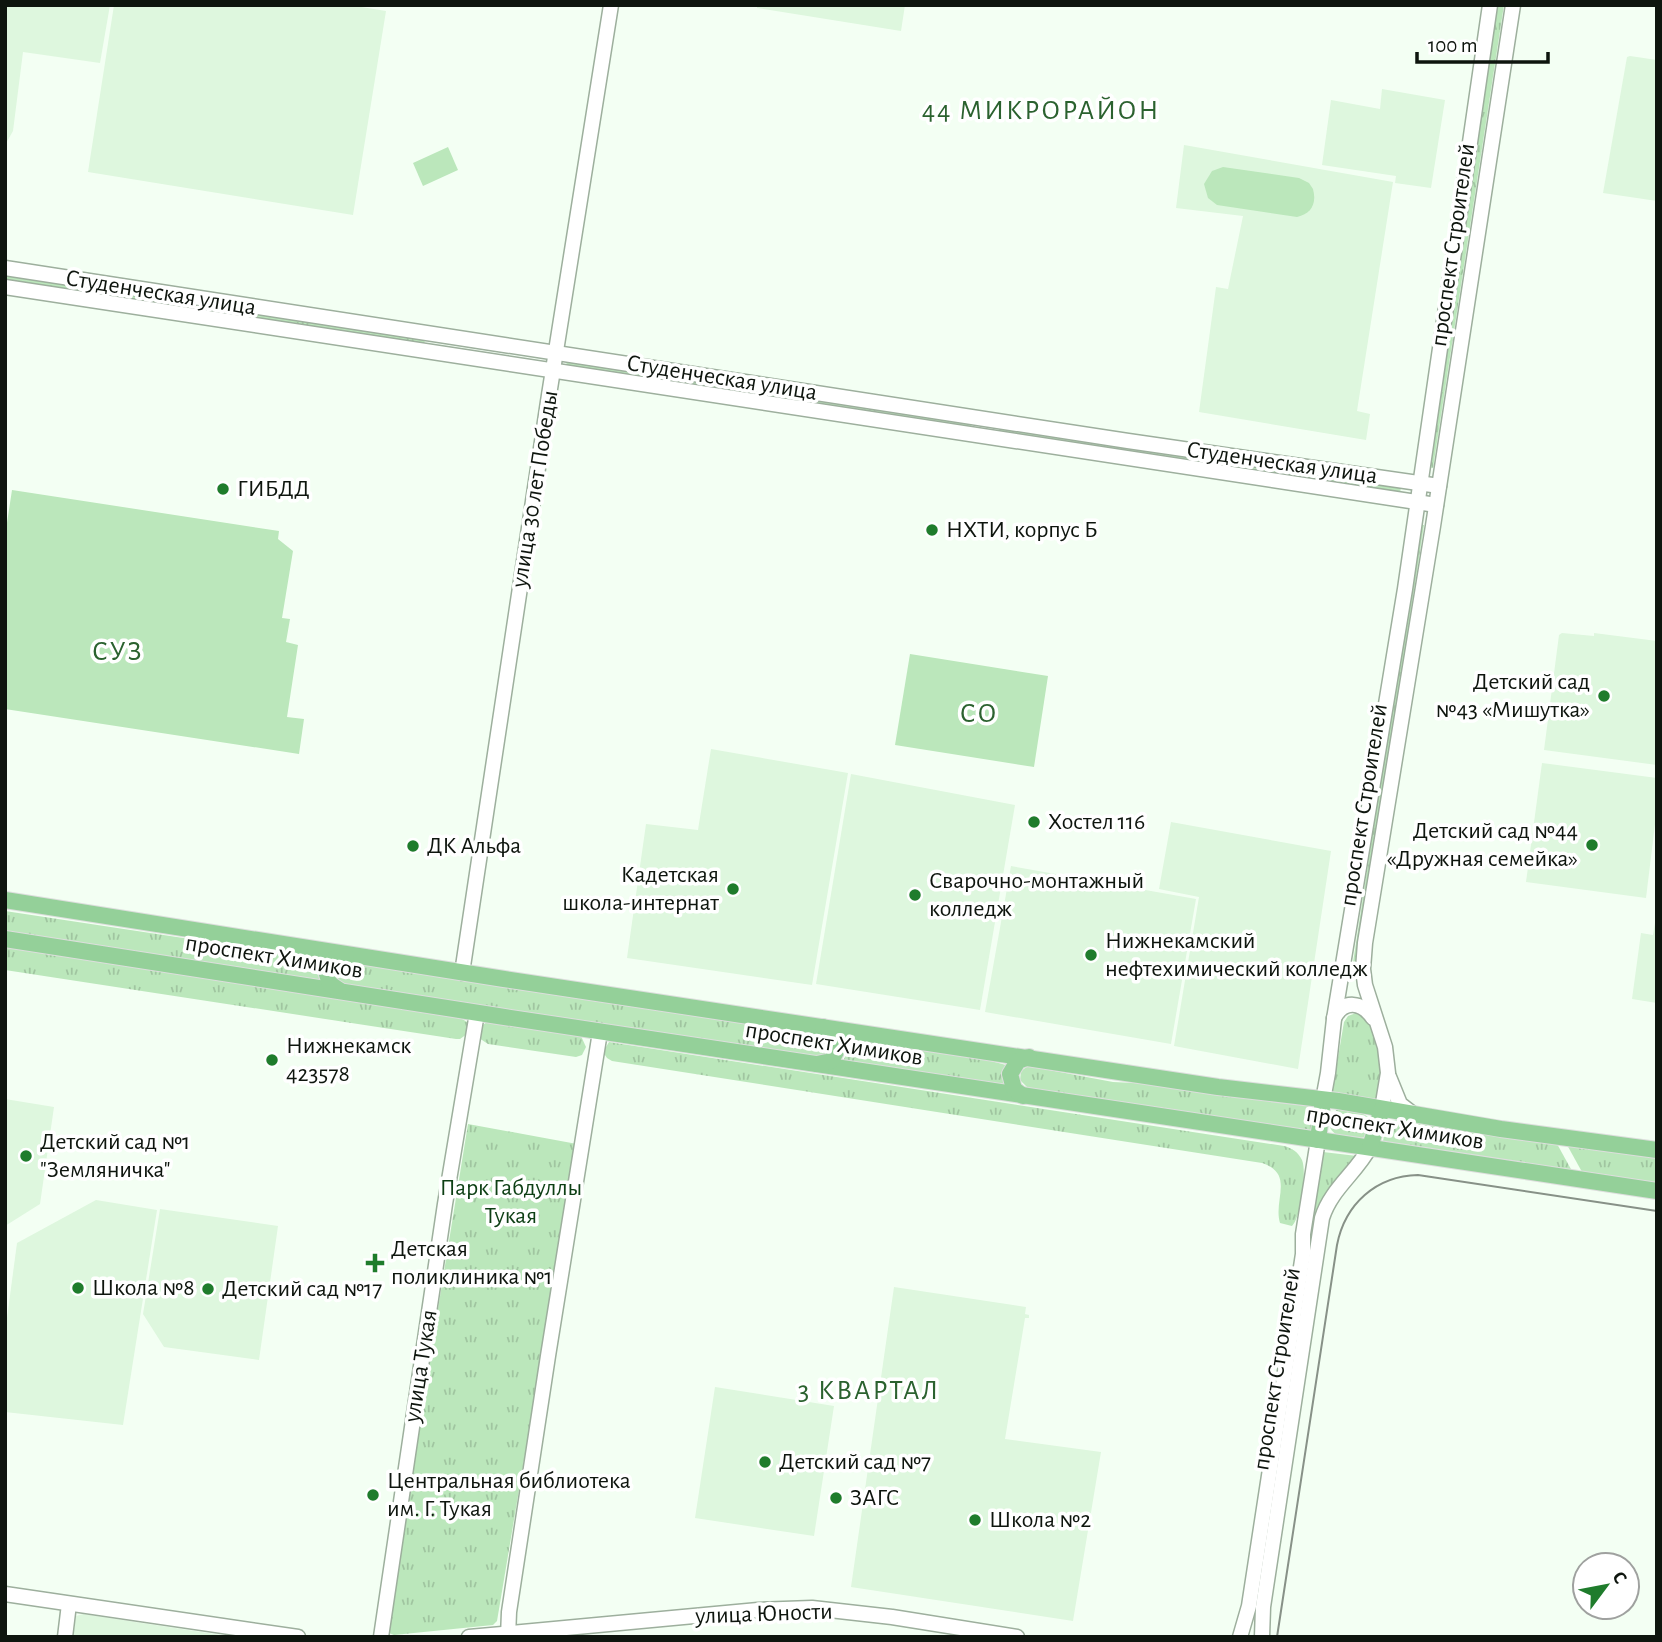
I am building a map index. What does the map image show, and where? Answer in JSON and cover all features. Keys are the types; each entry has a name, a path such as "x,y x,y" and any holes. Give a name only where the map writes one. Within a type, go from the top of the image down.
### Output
{"main road":[{"name":"улица 30 лет Победы","path":"462,973 611,5"},
{"name":"проспект Строителей","path":"1242,1637 1301,1267 1303,1234 1334,1019 1418,503 1490,5"},
{"name":"проспект Строителей","path":"1262,1637 1263,1607 1322,1218 1329,1200 1357,1168 1370,1147 1382,1109 1388,1073 1385,1047 1365,985 1363,969 1513,5"},
{"name":"Студенческая улица","path":"5,268 423,334 557,351 698,376 1439,486"},
{"name":"Студенческая улица","path":"5,287 1436,505"},
{"path":"257,326 252,323 250,316 253,310 260,309"},
{"path":"423,334 431,343 430,347 423,351"},
{"path":"976,418 980,423 976,434"},
{"path":"994,437 992,425 995,420"},
{"name":"проспект Химиков","path":"5,900 346,956 1657,1150"},
{"name":"проспект Химиков","path":"5,939 600,1032 1657,1191"},
{"path":"342,991 330,984 326,971 333,959 346,956"},
{"path":"1342,968 1356,977 1363,969"},
{"path":"1334,1019 1342,1007 1353,1004 1364,1008 1378,1024"},
{"name":"улица Тукая","path":"381,1637 445,1203 477,1013"},
{"path":"817,1064 831,1060 838,1048 834,1035 822,1027"},
{"path":"508,1635 509,1612 545,1369 600,1032"},
{"path":"1023,1096 1014,1088 1010,1074 1015,1064 1029,1057"},
{"path":"1388,1073 1396,1098 1405,1110 1413,1114"},
{"path":"5,1594 298,1637"},
{"path":"65,1637 69,1604"},
{"name":"улица Юности","path":"469,1637 758,1610 812,1608 892,1616 1017,1637"},
{"path":"1242,1637 1255,1637"}],"shaded area":[{"path":"5,5 110,5 100,63 23,52 13,131 5,145"},
{"path":"114,5 349,5 386,11 353,215 88,172"},
{"path":"757,5 905,5 901,31 757,8"},
{"path":"1627,57 1657,60 1657,201 1603,193"},
{"path":"1382,89 1445,100 1431,188 1395,183 1396,176 1322,165 1331,100 1380,109"},
{"path":"1184,145 1393,182 1357,411 1370,414 1366,440 1199,412 1216,287 1228,289 1243,216 1176,208"},
{"name":"Детский сад №43 «Мишутка»","path":"1594,633 1657,641 1657,765 1544,750 1559,635 1594,636"},
{"name":"Кадетская школа-интернат","path":"711,749 848,773 812,985 627,958 646,824 698,830"},
{"name":"Детский сад №44 «Дружная семейка»","path":"1542,763 1657,778 1657,808 1646,898 1526,882"},
{"name":"Сварочно-монтажный колледж","path":"851,774 1015,805 980,1010 816,984"},
{"path":"1171,822 1331,851 1298,1069 1174,1046 1199,897 1159,889"},
{"name":"Нижнекамский нефтехимический колледж","path":"1011,866 1196,899 1171,1044 985,1012"},
{"path":"1657,911 1657,1003 1632,999 1641,933 1653,935"},
{"name":"Детский сад №1 \"Земляничка\"","path":"5,1099 54,1107 40,1204 5,1226"},
{"name":"Школа №8","path":"96,1200 157,1210 123,1425 5,1412 5,1333 17,1243"},
{"name":"Детский сад №17","path":"160,1209 278,1226 259,1360 164,1347 143,1314"},
{"name":"Школа №2","path":"894,1287 1026,1307 1025,1314 1029,1315 1029,1318 1025,1318 1005,1439 1101,1452 1073,1621 851,1587"},
{"name":"Детский сад №7","path":"715,1387 834,1406 814,1536 695,1518"},
{"path":"83,1614 234,1637 73,1637 76,1616"}],"green space":[{"path":"1498,5 1504,5 1433,468 1426,467"},
{"path":"448,147 458,170 423,186 413,163"},
{"path":"1223,167 1299,178 1309,183 1313,189 1312,208 1297,217 1217,205 1208,198 1204,184 1212,171"},
{"path":"5,275 248,312 247,318 5,282"},
{"path":"258,313 425,339 424,346 256,320 255,315"},
{"path":"567,360 972,421 971,428 566,367"},
{"path":"999,425 1398,486 1401,490 1396,494 999,431"},
{"path":"12,490 279,531 278,539 293,551 282,618 290,619 286,642 298,645 287,717 304,719 299,754 5,709 5,536"},
{"path":"1420,525 1424,525 1357,970 1352,969"},
{"path":"910,654 1048,676 1034,767 895,745"},
{"path":"5,911 323,959 317,969 320,980 5,932"},
{"path":"5,947 459,1017 467,1022 467,1034 456,1039 5,970"},
{"path":"351,962 827,1035 833,1043 824,1057 347,986 339,982 337,973 342,965"},
{"path":"1356,1013 1365,1018 1376,1038 1380,1065 1378,1101 1332,1093 1344,1022 1348,1016"},
{"path":"487,1022 581,1036 586,1047 582,1055 576,1057 488,1044 479,1038 480,1027"},
{"path":"845,1039 972,1056 1006,1065 1003,1072 1004,1085 842,1063 848,1051"},
{"path":"609,1042 1284,1146 1294,1151 1302,1160 1304,1174 1300,1205 1292,1226 1280,1223 1281,1188 1278,1174 1262,1163 612,1061 603,1052"},
{"path":"1028,1066 1113,1082 1154,1084 1315,1106 1311,1132 1029,1089 1020,1080 1021,1071"},
{"path":"1338,1109 1360,1112 1370,1118 1365,1137 1345,1138 1331,1129 1329,1116"},
{"path":"1386,1120 1408,1120 1556,1142 1572,1171 1383,1142"},
{"name":"Парк Габдуллы Тукая","path":"468,1124 577,1144 497,1621 493,1625 394,1635 386,1629"},
{"path":"1566,1143 1657,1157 1657,1183 1582,1172"},
{"path":"1323,1152 1357,1156 1324,1198 1257,1616 1252,1614"}],"tram line":[{"path":"1277,1637 1337,1245 1341,1230 1355,1205 1376,1187 1389,1181 1418,1175 1657,1211"}],"place":[{"name":"ГИБДД","path":"223,489"},
{"name":"НХТИ, корпус Б","path":"932,530"},
{"name":"Детский сад №43 «Мишутка»","path":"1604,696"},
{"name":"Хостел 116","path":"1034,822"},
{"name":"Детский сад №44 «Дружная семейка»","path":"1592,845"},
{"name":"ДК Альфа","path":"413,846"},
{"name":"Кадетская школа-интернат","path":"733,889"},
{"name":"Сварочно-монтажный колледж","path":"915,895"},
{"name":"Нижнекамский нефтехимический колледж","path":"1091,955"},
{"name":"Нижнекамск 423578","path":"272,1060"},
{"name":"Детский сад №1 \"Земляничка\"","path":"26,1156"},
{"name":"Детская поликлиника №1","path":"375,1263"},
{"name":"Школа №8","path":"78,1288"},
{"name":"Детский сад №17","path":"208,1289"},
{"name":"Детский сад №7","path":"765,1462"},
{"name":"Центральная библиотека им. Г. Тукая","path":"373,1495"},
{"name":"ЗАГС","path":"836,1498"},
{"name":"Школа №2","path":"975,1520"}],"district":[{"name":"44 МИКРОРАЙОН","path":"1041,111"},
{"name":"СУЗ","path":"118,652"},
{"name":"СО","path":"979,714"},
{"name":"3 КВАРТАЛ","path":"869,1391"}]}
